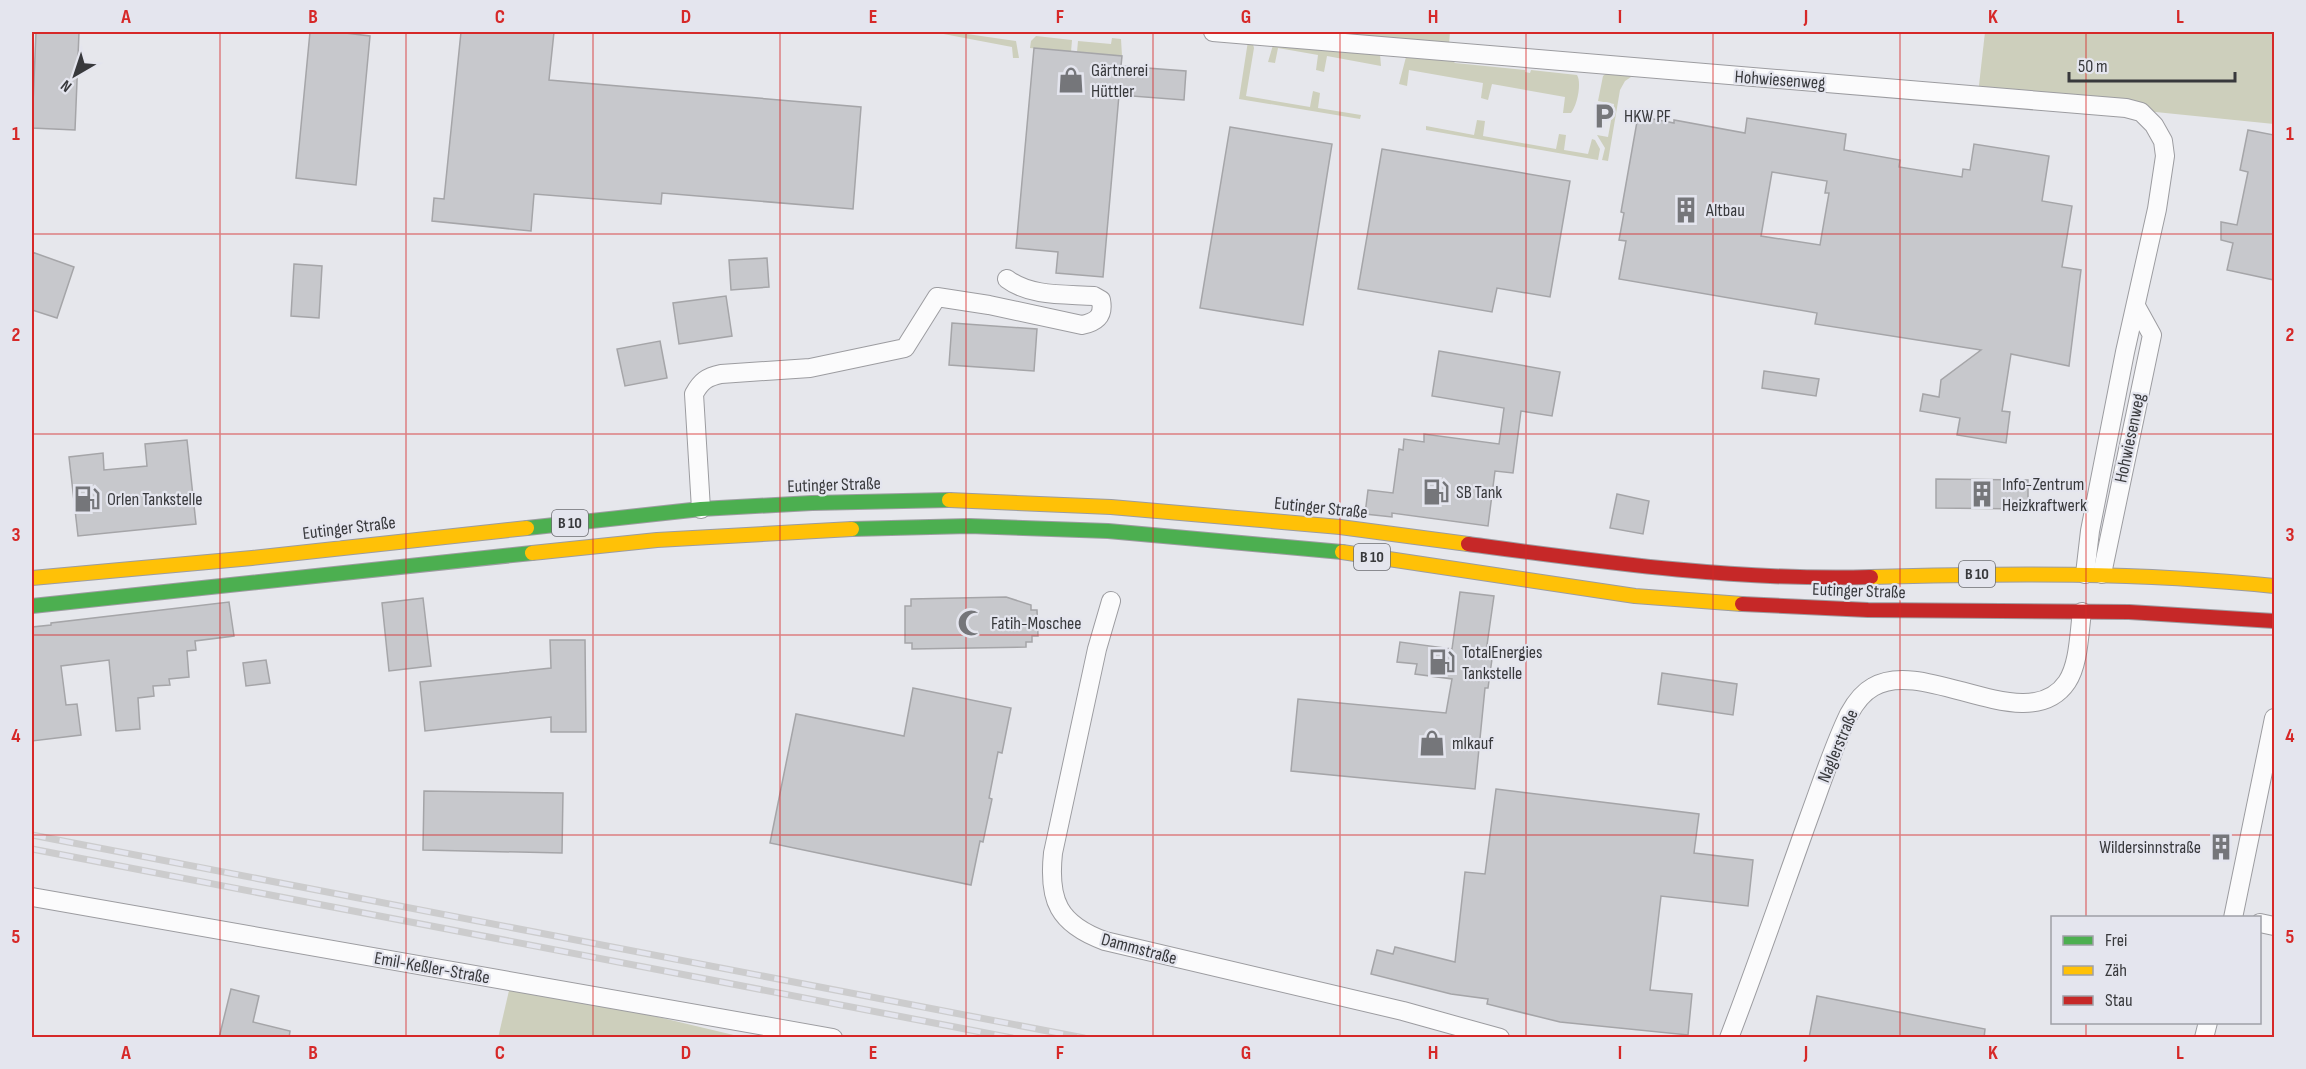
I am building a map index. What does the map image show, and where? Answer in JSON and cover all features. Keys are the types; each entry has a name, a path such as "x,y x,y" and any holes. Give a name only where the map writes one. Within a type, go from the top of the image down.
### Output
{"main road":[{"name":"Eutinger Straße","path":"32,578 252,558 701,509 813,502 951,500 1066,504 1340,527 1754,605 1868,610 2101,602 2274,621"},
{"name":"Eutinger Straße","path":"32,606 666,539 830,529 969,526 1108,531 1328,550 1636,581 1714,574 1808,579 1987,574 2093,574 2206,579 2274,586"},
{"path":"2093,574 2101,602"},
{"path":"2083,602 2093,574"}],"street":[{"name":"Hohwiesenweg","path":"1213,32 2133,109 2148,117 2158,130 2165,156 2157,209 2090,531 2093,574"},
{"path":"701,509 694,394 699,384 707,377 810,368 905,348 937,297 1083,325 1101,316 1103,309 1101,300 1094,296 1038,292 1017,287 1007,279"},
{"name":"Dammstraße","path":"1111,601 1097,649 1053,853 1051,873 1054,897 1064,917 1086,934 1105,941 1403,1011 1500,1038"},
{"name":"Naglerstraße","path":"1729,1038 1828,765 1858,699 1872,687 1899,679 1927,683 2004,701 2037,702 2057,692 2067,682 2073,665 2083,602"},
{"path":"2233,916 2274,718"},
{"name":"Emil-Keßler-Straße","path":"32,897 833,1038"}],"green space":[{"path":"933,32 953,32 1016,41 1019,58 1013,58 1012,47"},
{"path":"1316,32 1450,32 1449,44"},
{"path":"1985,32 2274,32 2274,124 1978,94"},
{"path":"1036,36 1072,40 1071,52 1030,48 1031,41"},
{"path":"1112,38 1121,39 1122,56 1077,52 1078,41 1111,44"},
{"path":"1248,41 1253,44 1254,48 1246,96 1310,107 1313,91 1320,93 1318,108 1361,115 1360,119 1239,99"},
{"path":"1273,45 1380,54 1381,66 1327,56 1324,72 1316,70 1318,55 1278,48 1275,63 1268,62"},
{"path":"1406,57 1451,59 1455,63 1525,70 1530,73 1531,70 1577,75 1579,89 1577,100 1571,113 1563,113 1565,97 1492,84 1488,100 1481,98 1483,83 1409,70 1407,86 1399,84"},
{"path":"1608,72 1634,75 1625,81 1620,90 1608,161 1602,160 1605,148 1597,135 1608,137 1614,104 1598,101 1603,76"},
{"path":"1477,120 1485,121 1483,136 1556,149 1559,134 1566,135 1564,150 1588,154 1592,139 1600,149 1598,160 1426,130 1426,126 1474,135"},
{"path":"511,982 742,1037 498,1038"}],"building":[{"path":"36,32 79,32 75,130 32,128"},
{"path":"310,32 370,36 356,185 296,178"},
{"path":"461,32 554,32 549,80 861,107 853,209 662,193 661,204 534,194 531,231 432,221 434,198 444,199"},
{"path":"1034,48 1122,56 1121,66 1186,71 1184,100 1119,95 1103,277 1056,273 1058,252 1016,248"},
{"path":"1638,116 1745,133 1747,118 1846,134 1844,150 1900,160 1899,167 1962,177 1963,169 1970,170 1974,144 2049,156 2042,201 2072,206 2062,267 2081,270 2069,366 2011,354 2002,411 2010,412 2006,443 1957,435 1960,418 1920,411 1923,394 1939,397 1941,380 1981,350 1815,324 1817,313 1619,279 1626,241 1619,240 1624,213 1621,212","holes":["1772,172 1827,181 1825,193 1829,193 1820,245 1761,236"]},
{"path":"1230,127 1332,144 1303,325 1200,308"},
{"path":"2248,130 2274,135 2274,280 2227,270 2233,243 2221,240 2221,222 2237,225 2248,172 2240,170"},
{"path":"1382,149 1570,181 1550,297 1497,288 1492,312 1358,289"},
{"path":"32,252 74,267 57,318 32,310"},
{"path":"767,258 769,287 731,290 729,260"},
{"path":"294,264 322,266 319,318 291,316"},
{"path":"726,296 732,336 679,344 673,303"},
{"path":"952,323 1037,329 1034,371 949,365"},
{"path":"660,341 667,378 625,386 617,349"},
{"path":"1439,351 1560,372 1552,416 1521,411 1513,473 1495,471 1488,526 1392,513 1392,517 1365,514 1368,490 1393,493 1399,449 1403,450 1404,439 1424,442 1424,434 1499,444 1504,408 1432,396"},
{"path":"1764,371 1819,379 1816,396 1762,388"},
{"path":"187,440 196,524 78,536 69,457 103,453 104,470 147,466 145,444"},
{"name":"Info-Zentrum Heizkraftwerk","path":"1936,479 2028,480 2028,509 1936,508"},
{"path":"1617,494 1649,501 1643,534 1610,528"},
{"path":"1460,592 1494,596 1485,659 1492,659 1488,688 1485,688 1475,789 1291,771 1298,699 1446,713 1452,679 1415,674 1417,664 1397,662 1400,642 1452,649"},
{"name":"Fatih-Moschee","path":"1006,597 1031,605 1031,610 1037,610 1038,636 1032,636 1032,642 1026,642 1026,647 912,649 912,643 905,643 905,606 911,606 911,599"},
{"path":"423,598 431,666 389,671 382,603"},
{"path":"229,602 234,636 195,641 196,650 187,651 189,677 169,679 170,685 153,686 154,696 138,698 140,729 116,731 109,660 61,666 66,705 77,704 81,735 32,741 32,627"},
{"path":"550,640 585,640 586,732 551,732 551,717 425,731 420,682 551,668"},
{"path":"266,660 270,683 246,686 243,663"},
{"path":"1662,673 1737,684 1733,715 1658,704"},
{"path":"913,688 1011,708 1002,753 998,752 989,798 992,799 971,885 770,843 796,714 904,736"},
{"path":"1496,789 1699,814 1694,853 1753,860 1748,906 1661,896 1650,990 1692,994 1688,1035 1560,1022 1487,1004 1488,999 1451,994 1371,974 1377,950 1393,954 1395,947 1455,962 1465,872 1485,874"},
{"path":"424,791 563,793 562,853 423,850"},
{"path":"231,989 259,996 253,1022 290,1031 289,1038 219,1038"},
{"path":"1817,996 1985,1029 1984,1038 1809,1038"}],"railway":[{"path":"32,835 1084,1038"},
{"path":"32,849 1012,1038"}],"traffic: fast":[{"path":"527,528 701,509 812,503 949,500"},
{"path":"852,529 969,526 1108,531 1342,552"},
{"path":"32,606 532,553"}],"traffic: slow":[{"path":"949,500 1111,507 1340,527 1468,544"},
{"path":"32,578 252,558 527,528"},
{"path":"532,553 657,540 852,529"},
{"path":"1342,552 1635,596 1742,604"},
{"path":"1871,577 2123,576 2274,586"}],"traffic: jam":[{"path":"1468,544 1669,569 1770,576 1871,577"},
{"path":"1742,604 1868,610 2129,612 2274,621"}],"place":[{"name":"Gärtnerei Hüttler","path":"1071,80"},
{"name":"HKW PF","path":"1604,116"},
{"name":"Altbau","path":"1686,210"},
{"name":"SB Tank","path":"1436,492"},
{"name":"Info-Zentrum Heizkraftwerk","path":"1982,494"},
{"name":"Orlen Tankstelle","path":"87,499"},
{"name":"Fatih-Moschee","path":"971,623"},
{"name":"TotalEnergies Tankstelle","path":"1442,662"},
{"name":"mlkauf","path":"1432,743"},
{"name":"Wildersinnstraße","path":"2221,847"}]}
